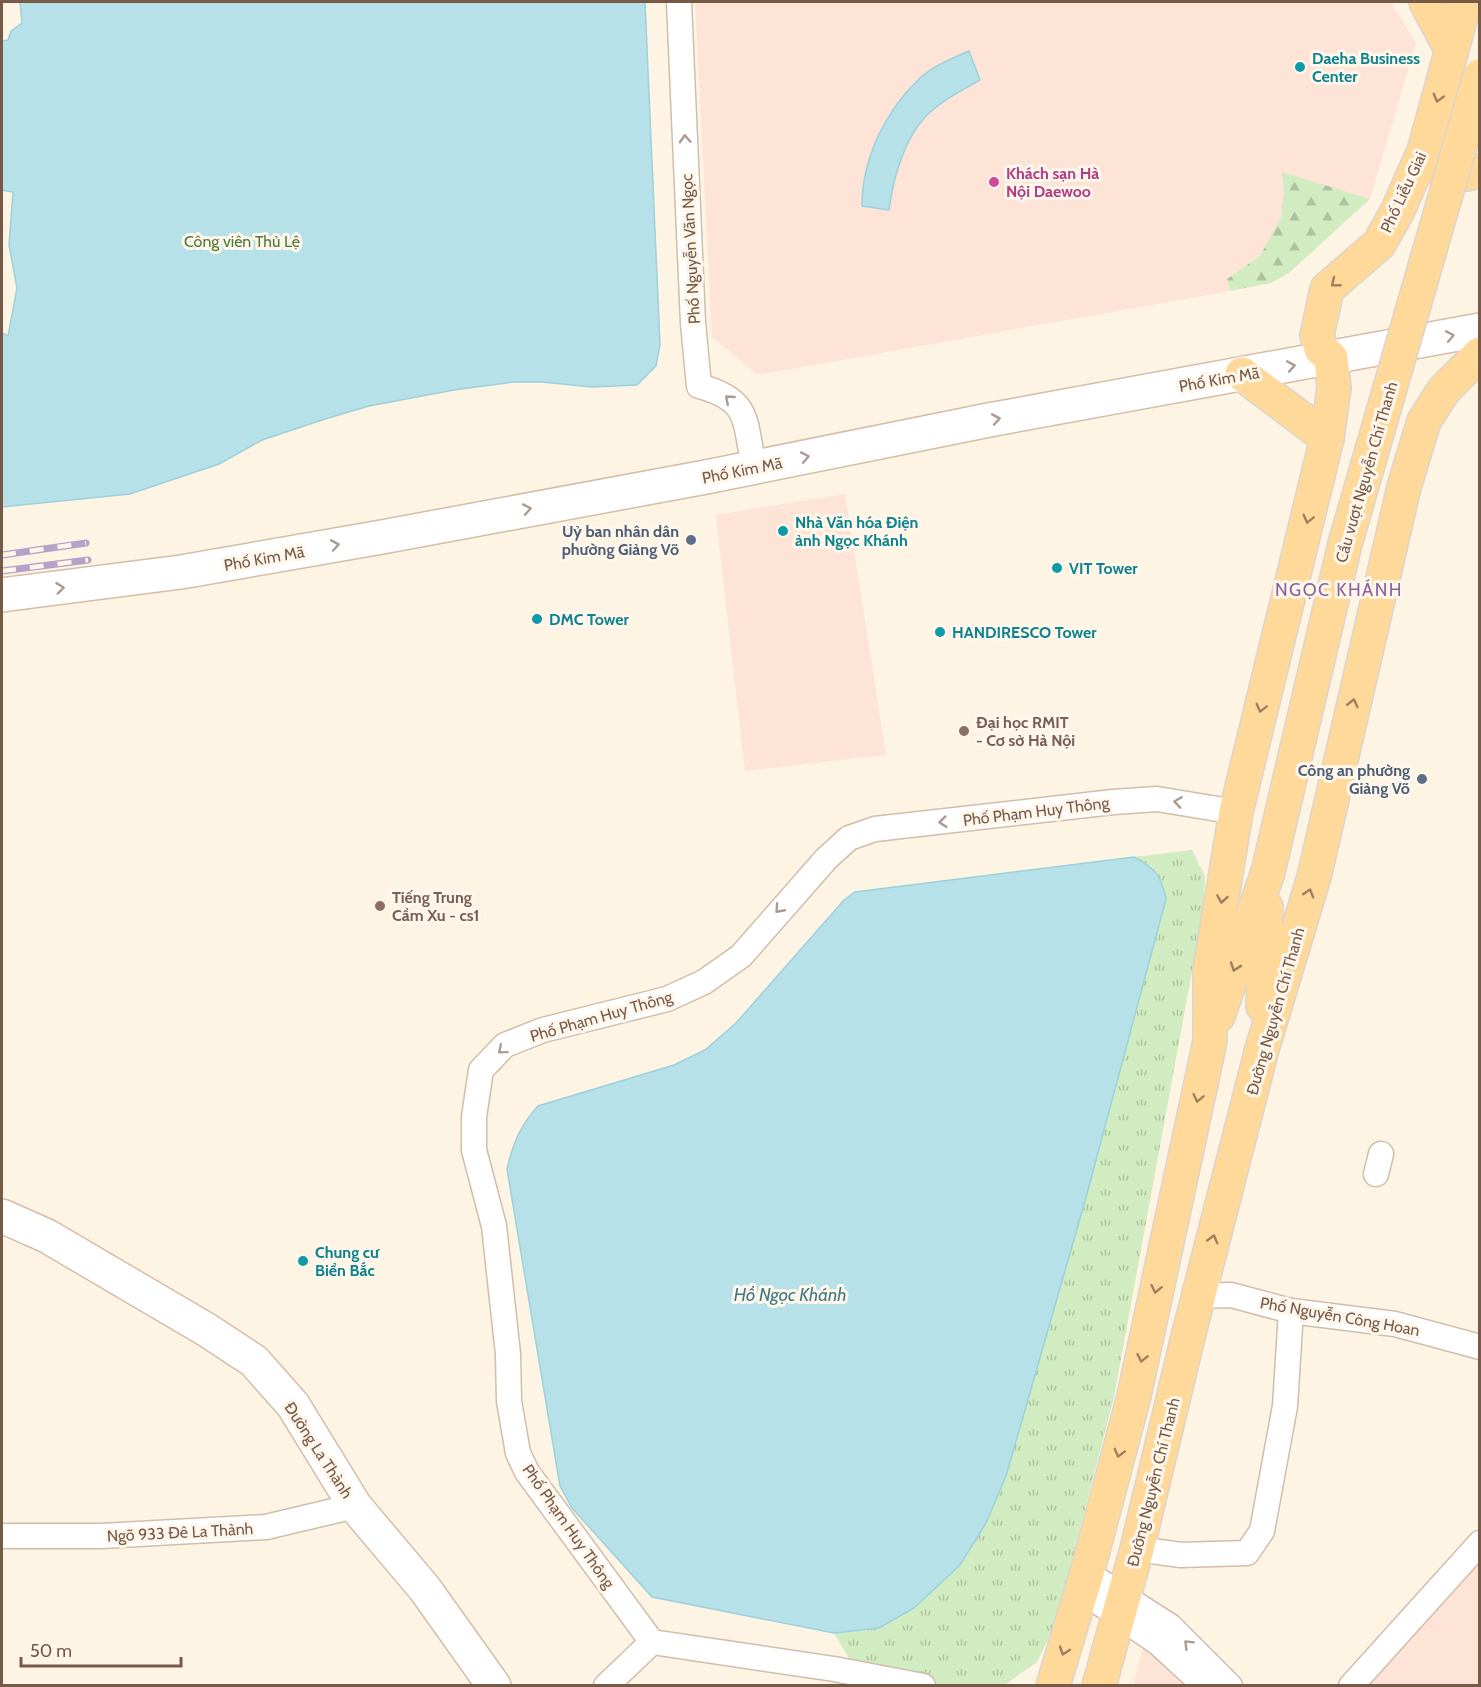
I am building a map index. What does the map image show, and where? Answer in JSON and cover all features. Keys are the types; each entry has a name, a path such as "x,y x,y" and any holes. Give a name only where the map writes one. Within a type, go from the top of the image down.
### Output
{"main road":[{"path":"1426,2 1451,49"},
{"name":"Phố Liễu Giai","path":"1331,358 1321,349 1317,336 1327,289 1378,244 1396,212 1424,151 1465,2"},
{"name":"Cầu vượt Nguyễn Chí Thanh","path":"1210,1041 1268,872 1345,544 1479,76"},
{"path":"1424,151 1443,172 1464,176 1479,171"},
{"name":"Phố Kim Mã","path":"2,595 181,572 1479,330"},
{"name":"Đường Nguyễn Chí Thanh","path":"1099,1686 1137,1549 1198,1296 1262,1049 1314,877 1404,487 1424,421 1444,390 1479,354"},
{"path":"1053,1686 1084,1582 1134,1396 1210,1041 1210,970 1236,812 1327,438 1334,388 1331,358"},
{"path":"1242,375 1327,438"},
{"path":"1317,480 1339,462 1358,455 1380,456 1389,463 1404,487"},
{"name":"Cầu vượt Nguyễn Chí Thanh","path":"1262,1049 1268,872"},
{"name":"Đường La Thành","path":"2,1216 47,1236 207,1330 254,1361 293,1405 355,1506 425,1589 494,1686"}],"street":[{"name":"Phố Nguyễn Văn Ngọc","path":"679,2 693,323 699,386 724,393 742,410 754,467"},
{"name":"Phố Phạm Huy Thông","path":"652,1642 527,1472 518,1453 508,1401 508,1354 494,1226 474,1150 474,1117 481,1070 505,1045 514,1041 543,1030 667,999 704,982 741,956 825,859 849,838 875,830 1113,802 1157,799 1236,812"},
{"name":"Phố Nguyễn Công Hoan","path":"1198,1296 1231,1295 1291,1311 1395,1324 1479,1347"},
{"path":"1137,1549 1181,1555 1247,1553 1262,1531 1285,1406 1291,1311"},
{"name":"Ngõ 933 Đê La Thành","path":"2,1536 102,1536 266,1527 355,1506"},
{"path":"1352,1686 1479,1543"},
{"path":"1084,1582 1122,1606 1170,1626 1230,1686"},
{"path":"1122,1606 1205,1686"},
{"path":"606,1686 652,1642 834,1669 923,1686"}],"shaded area":[{"name":"Khách sạn Hà Nội Daewoo","path":"695,2 1391,2 1416,43 1370,199 1283,173 1284,191 1281,217 1260,256 1227,279 1230,291 758,375 712,337"},
{"path":"845,494 886,755 745,771 716,515"},
{"path":"1479,1553 1479,1685 1360,1685"},
{"path":"1152,1613 1228,1686 1133,1686"}],"green space":[{"path":"1282,172 1370,199 1289,273 1271,283 1230,291 1227,279 1260,256 1281,217 1284,191"},
{"path":"1192,850 1205,876 1204,906 1114,1397 1055,1626 1037,1662 1003,1686 864,1684 834,1633 879,1628 986,1523 1006,1476 1085,1201 1153,867 1134,857"}],"water":[{"name":"Công viên Thủ Lệ","path":"20,2 645,2 660,345 656,366 637,385 592,387 514,382 454,390 369,406 262,440 219,464 130,494 2,507 2,333 8,336 17,288 9,245 13,192 2,190 2,41 8,40 11,31 22,23"},
{"path":"969,51 980,80 938,105 918,125 901,160 893,185 889,210 862,206 863,188 871,154 896,105 925,74"},
{"name":"Hồ Ngọc Khánh","path":"1134,857 1156,873 1166,899 1085,1201 1006,1476 986,1523 960,1565 914,1608 879,1628 834,1633 652,1597 572,1508 560,1486 507,1169 515,1143 526,1121 538,1106 674,1065 705,1050 736,1023 844,900 855,892"}],"railway":[{"path":"2,555 86,543"},
{"path":"2,571 88,560"}],"place":[{"name":"Daeha Business Center","path":"1300,67"},
{"name":"Khách sạn Hà Nội Daewoo","path":"994,182"},
{"name":"Nhà Văn hóa Điện ảnh Ngọc Khánh","path":"783,531"},
{"name":"Uỷ ban nhân dân phường Giảng Võ","path":"691,540"},
{"name":"VIT Tower","path":"1057,568"},
{"name":"DMC Tower","path":"537,619"},
{"name":"HANDIRESCO Tower","path":"940,632"},
{"name":"Đại học RMIT - Cơ sở Hà Nội","path":"964,731"},
{"name":"Công an phường Giảng Võ","path":"1422,779"},
{"name":"Tiếng Trung Cầm Xu - cs1","path":"380,906"},
{"name":"Chung cư Biển Bắc","path":"303,1261"}],"district":[{"name":"NGỌC KHÁNH","path":"1339,590"}]}
